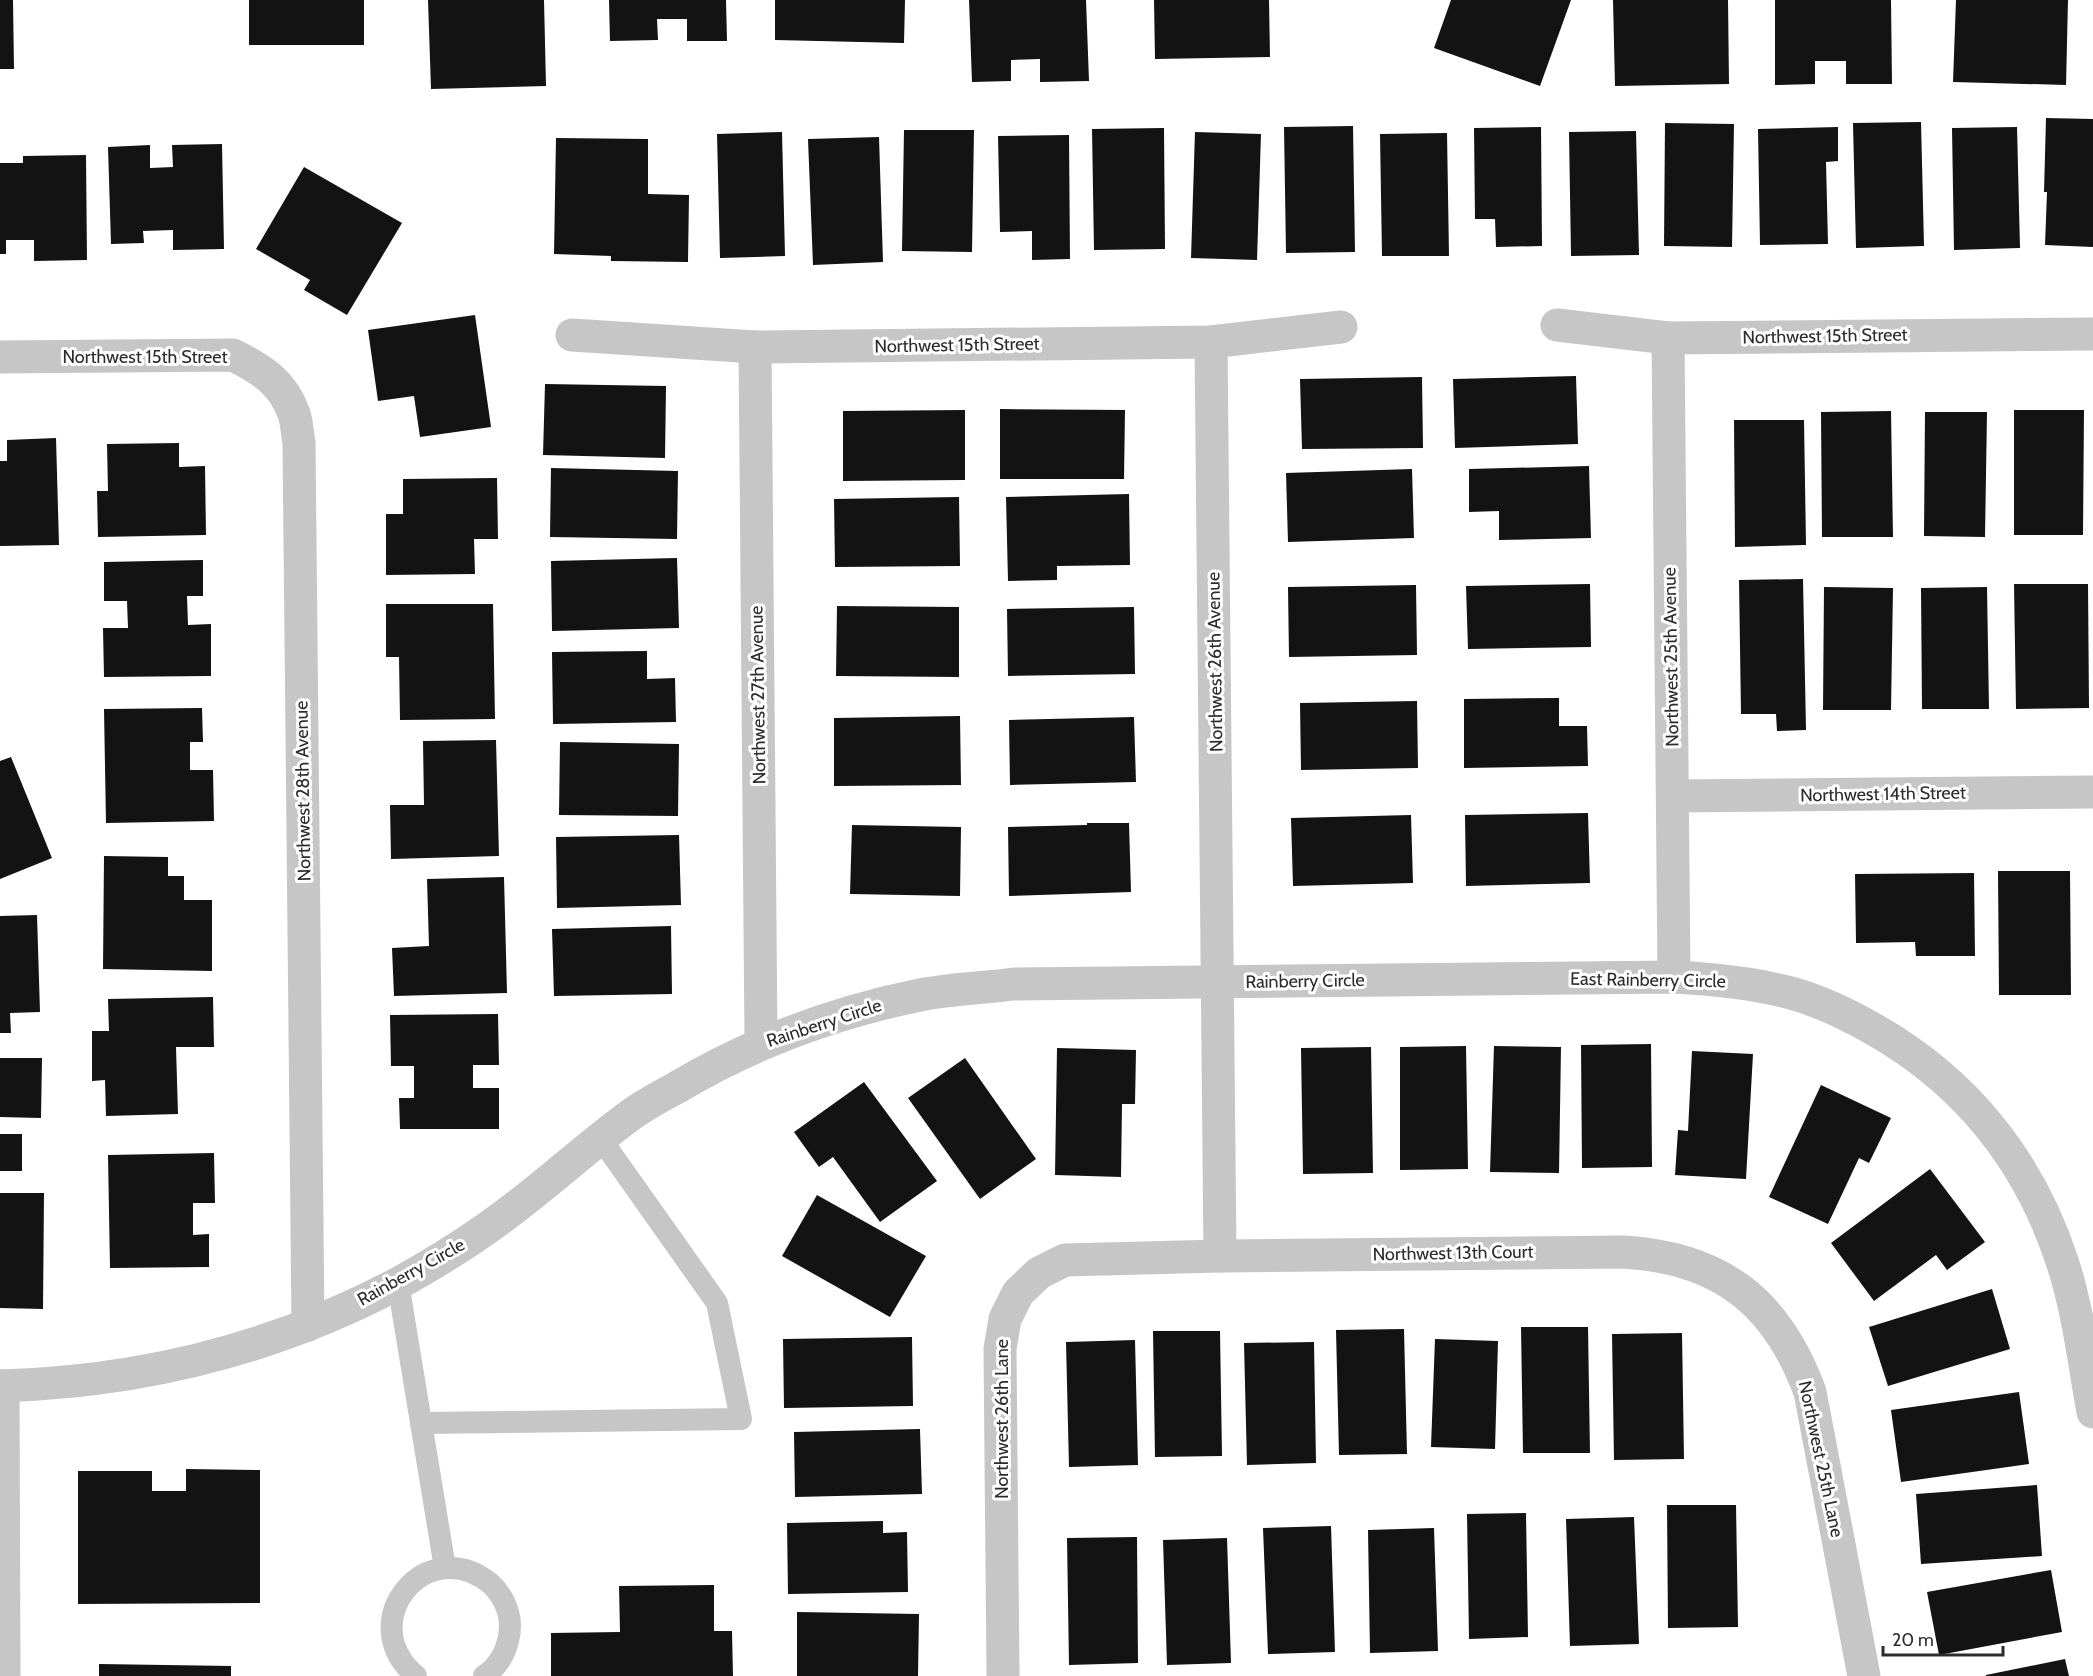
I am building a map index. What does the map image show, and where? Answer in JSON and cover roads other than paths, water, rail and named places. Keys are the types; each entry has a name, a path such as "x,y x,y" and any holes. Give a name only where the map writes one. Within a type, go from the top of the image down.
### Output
{"street":[{"name":"Northwest 15th Street","path":"1557,325 1668,338 2093,334"},
{"name":"Northwest 15th Street","path":"572,335 755,347 1211,342 1341,327"},
{"name":"Northwest 25th Avenue","path":"1668,338 1674,977"},
{"name":"Northwest 26th Avenue","path":"1211,342 1218,981"},
{"name":"Northwest 27th Avenue","path":"755,347 761,1042"},
{"name":"Northwest 15th Street","path":"0,357 233,355 260,368 280,388"},
{"name":"Northwest 28th Avenue","path":"280,388 294,414 299,442 308,1325"},
{"name":"Northwest 14th Street","path":"1673,796 2093,792"},
{"name":"East Rainberry Circle","path":"1420,979 1674,977 1732,981 1793,993 1850,1015 1903,1046 1949,1082 1971,1103 2009,1151 2040,1204 2062,1261 2070,1290 2093,1413"},
{"name":"Rainberry Circle","path":"1,1386 99,1379 165,1368 231,1352 308,1325 398,1284 484,1231 635,1112 715,1064 761,1042 831,1017 922,995 1014,984 1420,979"},
{"path":"1218,981 1220,1256"},
{"name":"Northwest 13th Court","path":"1220,1256 1624,1252 1653,1254 1684,1261"},
{"name":"Northwest 26th Lane","path":"1003,1676 1000,1348 1005,1319 1018,1293 1039,1273 1065,1260 1220,1256"},
{"name":"Northwest 25th Lane","path":"1684,1261 1713,1273 1740,1289 1764,1311 1777,1327 1799,1363 1810,1392 1864,1676"},
{"path":"1,1386 4,1676"}],"lane":[{"path":"421,1423 741,1419 717,1303 601,1139"},
{"path":"398,1284 445,1568"},
{"path":"416,1676 405,1667 395,1651 391,1633 392,1614 399,1597 411,1582 427,1572 445,1568 464,1570 482,1577 496,1589 506,1605 510,1623 509,1641 501,1659 490,1673 484,1676"}]}
